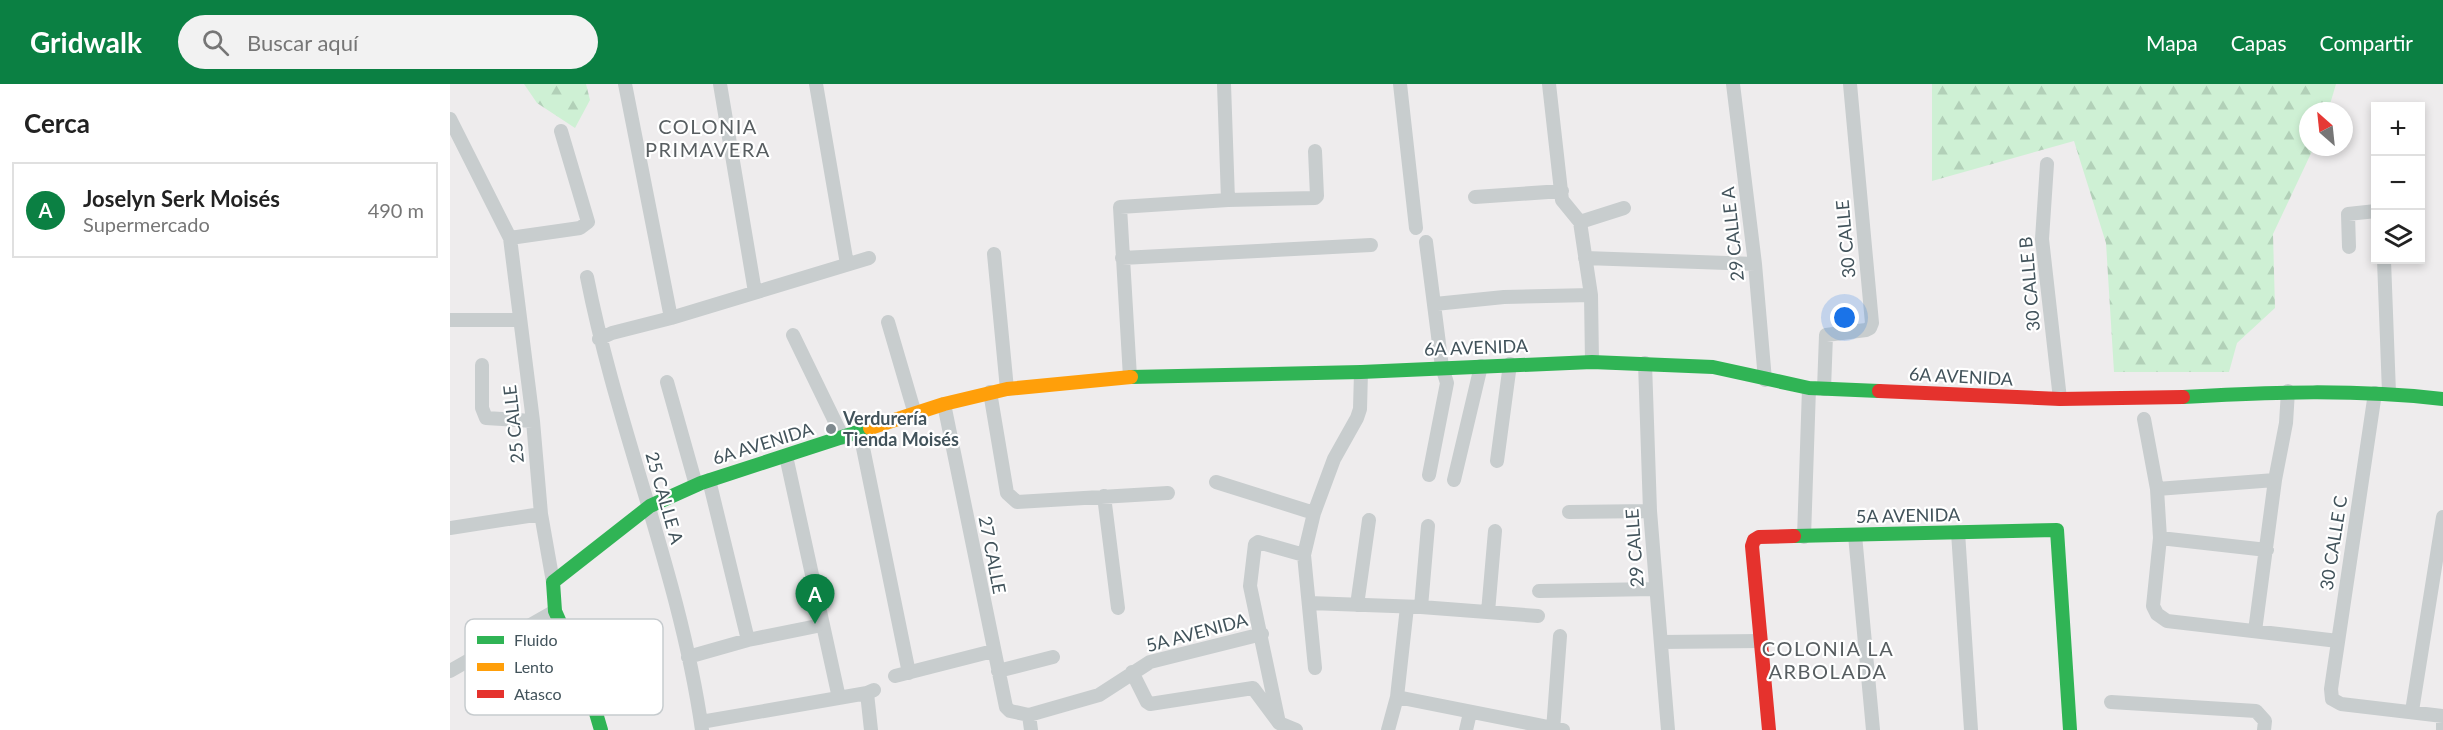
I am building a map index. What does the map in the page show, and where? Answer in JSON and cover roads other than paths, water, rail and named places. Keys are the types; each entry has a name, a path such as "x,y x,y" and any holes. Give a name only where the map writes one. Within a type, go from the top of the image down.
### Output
{"street":[{"path":"625,84 670,318"},
{"path":"720,84 755,292"},
{"path":"816,84 846,264"},
{"path":"1224,84 1228,200"},
{"path":"1400,84 1416,228"},
{"path":"1549,84 1564,204 1580,222 1591,295 1592,362"},
{"name":"29 CALLE A","path":"1733,84 1755,264 1765,380"},
{"name":"30 CALLE","path":"1824,388 1826,335 1866,330 1872,323 1851,84"},
{"name":"25 CALLE","path":"450,119 510,238 533,421 540,514 553,582 555,611 559,619"},
{"path":"510,238 580,228 588,222 561,131"},
{"path":"1130,377 1119,210 1124,206 1315,198 1317,196 1315,151"},
{"name":"30 CALLE B","path":"2047,164 2042,239 2060,399"},
{"path":"1475,197 1562,191"},
{"path":"1580,222 1623,208"},
{"path":"2349,247 2348,214 2371,212"},
{"path":"1426,242 1442,367 1447,383 1429,475"},
{"path":"1122,258 1371,245"},
{"path":"994,254 1007,389"},
{"path":"599,339 612,333 670,318 869,258"},
{"path":"1585,258 1755,264"},
{"path":"2384,264 2389,393"},
{"name":"25 CALLE A","path":"587,277 599,339 650,506 688,657 702,726"},
{"path":"1435,304 1503,297 1591,295"},
{"path":"450,320 519,320"},
{"path":"888,322 915,414"},
{"path":"793,335 843,438"},
{"name":"6A AVENIDA","path":"553,582 650,506 702,482 860,433 944,404 990,392 1130,377 1361,372 1592,362 1713,367 1809,388 2060,399 2140,399 2288,392 2389,393 2443,399"},
{"name":"29 CALLE","path":"1645,363 1650,511 1668,730"},
{"path":"1497,461 1510,364"},
{"path":"482,365 483,413 486,417 533,421"},
{"path":"1454,480 1481,366"},
{"path":"1315,668 1304,555 1314,513 1334,459 1360,409 1361,372"},
{"path":"667,382 702,482 748,640"},
{"path":"1804,537 1809,388"},
{"path":"990,392 1007,493 1017,502 1168,493"},
{"path":"2255,631 2275,480 2286,423 2288,392"},
{"name":"30 CALLE C","path":"2375,393 2331,689 2332,699 2341,704 2412,711"},
{"name":"27 CALLE","path":"944,404 993,651 1006,707 1010,711"},
{"path":"2144,419 2157,489 2160,538 2153,606 2157,614 2167,621 2338,641"},
{"path":"860,433 909,673"},
{"path":"786,456 839,698"},
{"path":"2157,489 2275,480"},
{"path":"1216,482 1314,513"},
{"path":"1104,496 1118,608"},
{"path":"1569,512 1650,511"},
{"path":"450,528 540,514"},
{"path":"2443,517 2412,711 2443,716"},
{"path":"1357,605 1369,520"},
{"path":"1421,607 1428,526"},
{"name":"5A AVENIDA","path":"1760,641 1752,546 1754,540 1759,537 2057,530 2070,730"},
{"path":"1488,612 1495,531"},
{"path":"1958,532 1971,730"},
{"path":"1855,535 1873,730"},
{"path":"2160,538 2267,550"},
{"path":"1279,723 1250,579 1255,544 1258,542 1304,555"},
{"path":"1539,591 1655,589"},
{"path":"1309,603 1421,607 1538,616"},
{"path":"1388,730 1397,697 1407,607"},
{"path":"541,619 555,611"},
{"path":"688,657 748,640 822,625"},
{"name":"5A AVENIDA","path":"1010,711 1029,715 1099,695 1150,662 1262,634"},
{"path":"1397,697 1556,730 1560,636"},
{"path":"1661,642 1760,641 1769,730"},
{"path":"895,676 993,651"},
{"path":"998,671 1053,657"},
{"path":"450,671 465,662"},
{"path":"1132,672 1147,702 1154,704 1252,688 1279,723 1296,730"},
{"path":"702,726 870,692 871,730"},
{"path":"2111,702 2256,711 2265,721 2264,730"},
{"path":"1466,730 1470,713"},
{"name":"25 CALLE","path":"597,715 601,730"},
{"path":"1029,715 1031,730"},
{"path":"2443,723 2443,730"}],"place":[{"name":"Verdurería Tienda Moisés","path":"831,429"},
{"name":"Joselyn Serk Moisés","path":"815,624"}],"district":[{"name":"COLONIA PRIMAVERA","path":"708,138"},
{"name":"COLONIA LA ARBOLADA","path":"1828,660"}]}
